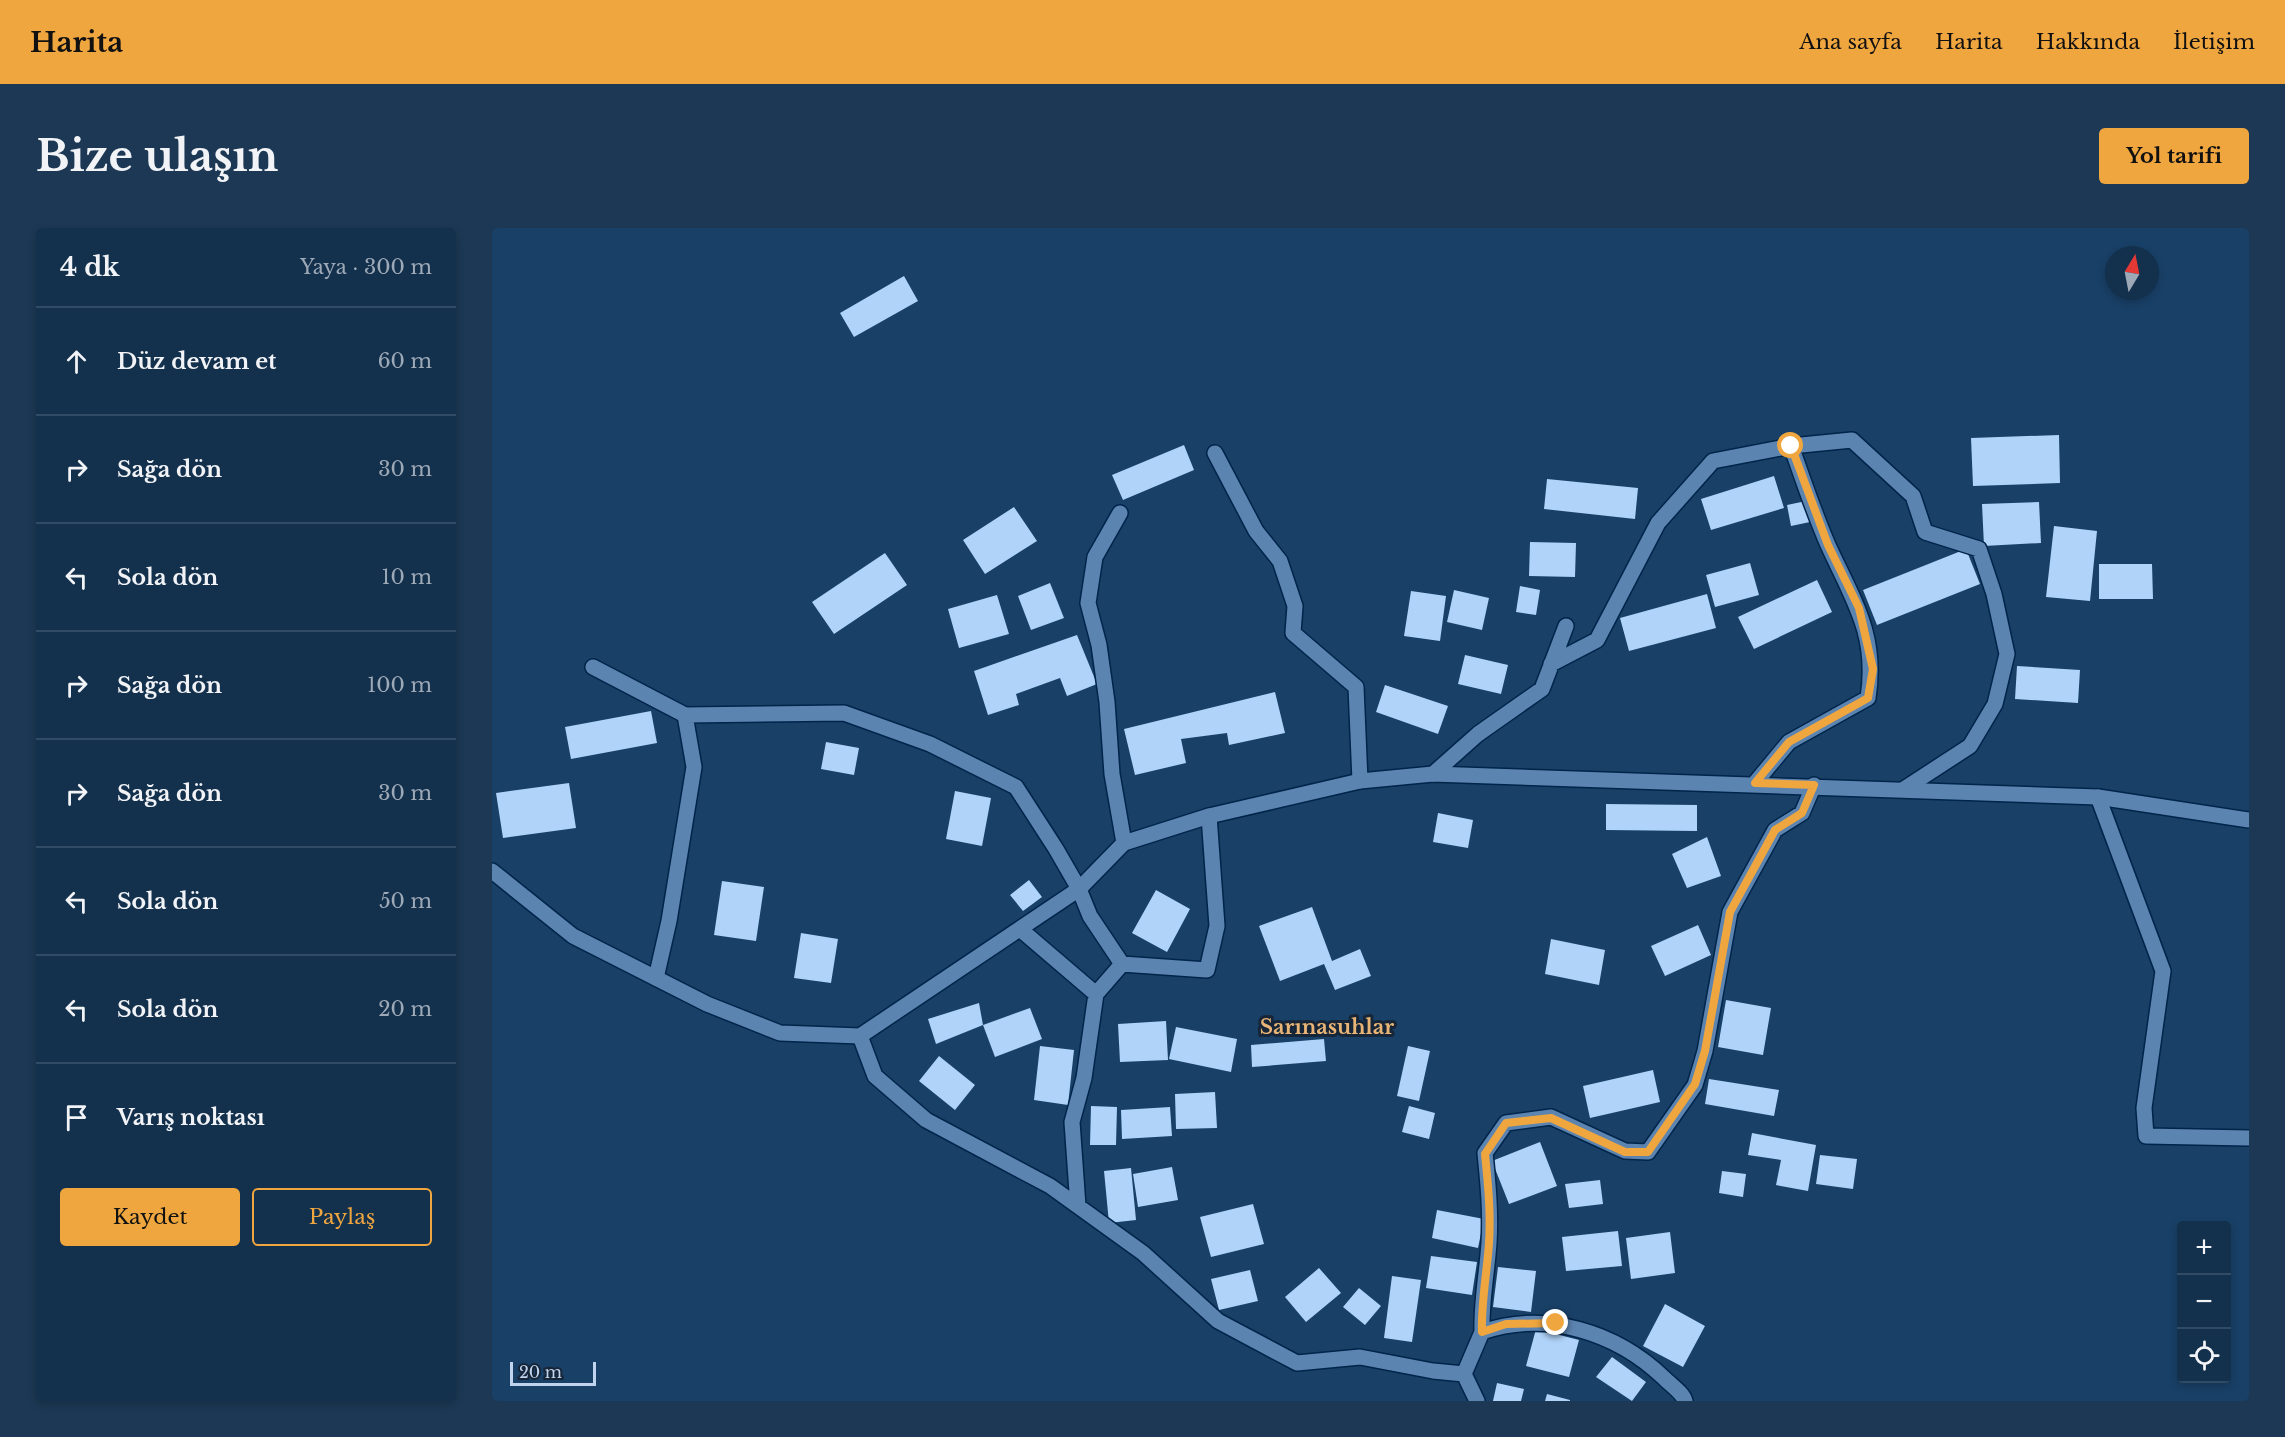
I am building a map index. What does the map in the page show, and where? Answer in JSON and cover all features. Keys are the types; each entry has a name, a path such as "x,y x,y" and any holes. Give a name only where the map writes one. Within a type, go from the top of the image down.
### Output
{"street":[{"path":"1551,664 1597,640 1658,523 1713,461 1791,446 1852,440 1912,496 1925,532 1979,549 2007,654 1995,704 1970,746 1904,789"},
{"path":"1755,783 1789,742 1868,698 1873,669 1859,608 1828,545 1791,446"},
{"path":"1215,453 1256,531 1280,561 1295,606 1293,633 1356,687 1360,781"},
{"path":"1120,513 1095,557 1088,603 1099,645 1107,702 1112,774 1124,843"},
{"path":"1433,774 1478,734 1542,689 1566,626"},
{"path":"593,667 685,715 844,713 930,744 1016,787 1079,890 1090,916 1122,964"},
{"path":"656,978 669,921 694,766 685,715"},
{"path":"492,871 573,936 707,1004 780,1033 860,1036 1079,890 1124,843 1209,816 1360,781 1433,774 2098,796 2249,820"},
{"path":"1477,1401 1464,1374 1482,1332 1481,1303 1489,1243 1489,1192 1485,1154 1506,1123 1551,1118 1625,1152 1648,1152 1695,1084 1705,1051 1730,912 1775,830 1802,813 1814,785"},
{"path":"2098,796 2163,971 2144,1108 2146,1136 2249,1138"},
{"path":"1122,964 1207,970 1217,926 1209,816"},
{"path":"1020,929 1096,994"},
{"path":"1078,1206 1072,1122 1084,1078 1096,994 1122,964"},
{"path":"860,1036 875,1076 927,1120 1050,1186 1143,1253 1218,1321 1297,1363 1360,1357 1433,1371 1464,1374"},
{"path":"1482,1332 1506,1324 1556,1323 1617,1342 1648,1363 1685,1401"}],"building":[{"path":"904,276 918,301 854,337 840,313"},
{"path":"2059,435 2060,483 1973,486 1971,438"},
{"path":"1184,445 1194,470 1123,500 1112,475"},
{"path":"1774,476 1784,508 1711,530 1701,499"},
{"path":"1547,479 1638,488 1635,519 1544,509"},
{"path":"1806,501 1810,522 1791,526 1787,505"},
{"path":"2039,502 2041,543 1984,546 1982,504"},
{"path":"1014,507 1037,541 985,574 963,540"},
{"path":"2054,526 2097,531 2090,601 2046,597"},
{"path":"1530,542 1576,543 1575,577 1529,576"},
{"path":"1966,549 1980,584 1877,625 1863,590"},
{"path":"885,553 907,585 834,634 812,602"},
{"path":"1750,563 1759,595 1715,607 1706,575"},
{"path":"2099,564 2152,564 2153,599 2099,599"},
{"path":"1817,580 1832,612 1754,649 1738,617"},
{"path":"1050,583 1064,618 1031,630 1018,596"},
{"path":"1520,586 1540,590 1536,615 1516,612"},
{"path":"1454,590 1489,598 1482,630 1447,622"},
{"path":"1411,591 1446,596 1440,641 1404,636"},
{"path":"1707,594 1716,628 1629,651 1620,618"},
{"path":"997,595 1009,634 959,648 948,609"},
{"path":"1077,635 1097,684 1067,696 1060,678 1016,694 1019,705 988,715 974,671"},
{"path":"1465,655 1508,665 1501,694 1458,684"},
{"path":"2017,666 2080,670 2078,703 2015,699"},
{"path":"1385,685 1448,706 1438,734 1376,712"},
{"path":"1275,692 1285,733 1229,745 1227,733 1181,739 1186,763 1135,775 1124,729"},
{"path":"651,711 657,743 571,759 565,727"},
{"path":"826,742 859,748 854,775 821,769"},
{"path":"569,783 576,828 503,838 496,793"},
{"path":"955,791 991,798 982,846 946,839"},
{"path":"1606,804 1697,805 1697,831 1606,830"},
{"path":"1438,813 1473,820 1468,848 1433,842"},
{"path":"1707,837 1721,876 1687,888 1672,854"},
{"path":"1029,880 1042,897 1023,911 1010,895"},
{"path":"722,881 764,887 756,941 714,935"},
{"path":"1156,890 1190,909 1167,952 1132,933"},
{"path":"1312,907 1332,961 1360,949 1371,976 1335,990 1324,964 1280,981 1259,926"},
{"path":"1698,925 1711,955 1665,976 1651,946"},
{"path":"801,933 838,939 831,983 794,978"},
{"path":"1551,939 1605,950 1599,985 1545,974"},
{"path":"1726,1000 1771,1008 1763,1055 1718,1047"},
{"path":"979,1003 983,1025 936,1044 928,1019"},
{"path":"1030,1008 1042,1039 995,1057 983,1025"},
{"path":"1166,1021 1168,1060 1120,1062 1118,1024"},
{"path":"1176,1027 1237,1039 1231,1072 1169,1059"},
{"path":"1324,1039 1326,1061 1252,1067 1251,1045"},
{"path":"1040,1046 1074,1050 1068,1105 1034,1100"},
{"path":"1408,1046 1430,1051 1419,1101 1397,1096"},
{"path":"939,1056 975,1085 955,1110 919,1081"},
{"path":"1653,1070 1660,1102 1590,1118 1583,1086"},
{"path":"1709,1079 1779,1090 1774,1116 1705,1104"},
{"path":"1215,1092 1217,1128 1176,1129 1175,1094"},
{"path":"1091,1106 1117,1107 1116,1145 1090,1145"},
{"path":"1409,1106 1435,1113 1429,1139 1402,1132"},
{"path":"1170,1107 1172,1136 1122,1139 1121,1110"},
{"path":"1752,1133 1816,1145 1808,1191 1776,1185 1781,1160 1748,1155"},
{"path":"1540,1142 1557,1186 1509,1204 1492,1161"},
{"path":"1820,1155 1857,1159 1853,1189 1816,1184"},
{"path":"1172,1167 1178,1200 1138,1207 1133,1174"},
{"path":"1131,1168 1136,1220 1109,1223 1104,1171"},
{"path":"1722,1171 1746,1174 1743,1197 1719,1193"},
{"path":"1600,1180 1603,1204 1569,1208 1565,1184"},
{"path":"1253,1204 1264,1244 1211,1257 1200,1217"},
{"path":"1437,1210 1484,1219 1478,1248 1432,1238"},
{"path":"1618,1231 1622,1266 1566,1271 1562,1237"},
{"path":"1670,1232 1675,1273 1631,1279 1626,1238"},
{"path":"1431,1256 1477,1262 1472,1295 1426,1288"},
{"path":"1498,1267 1536,1271 1531,1312 1493,1307"},
{"path":"1319,1268 1341,1293 1306,1322 1285,1297"},
{"path":"1250,1270 1258,1301 1219,1310 1211,1279"},
{"path":"1392,1276 1421,1280 1412,1342 1384,1338"},
{"path":"1359,1288 1381,1306 1365,1325 1343,1307"},
{"path":"1665,1304 1705,1326 1683,1367 1643,1346"},
{"path":"1536,1329 1579,1340 1569,1377 1526,1366"},
{"path":"1612,1357 1646,1382 1632,1401 1596,1377"},
{"path":"1497,1383 1524,1389 1521,1401 1493,1401"},
{"path":"1547,1394 1570,1400 1570,1401 1545,1401"}],"district":[{"name":"Sarınasuhlar","path":"1327,1027"}],"route":[{"path":"1556,1323 1506,1324 1482,1332 1481,1303 1489,1243 1489,1192 1485,1154 1506,1123 1551,1118 1625,1152 1648,1152 1695,1084 1705,1051 1730,912 1775,830 1802,813 1814,785 1755,783 1789,742 1868,698 1873,669 1859,608 1828,545 1791,446"}]}
